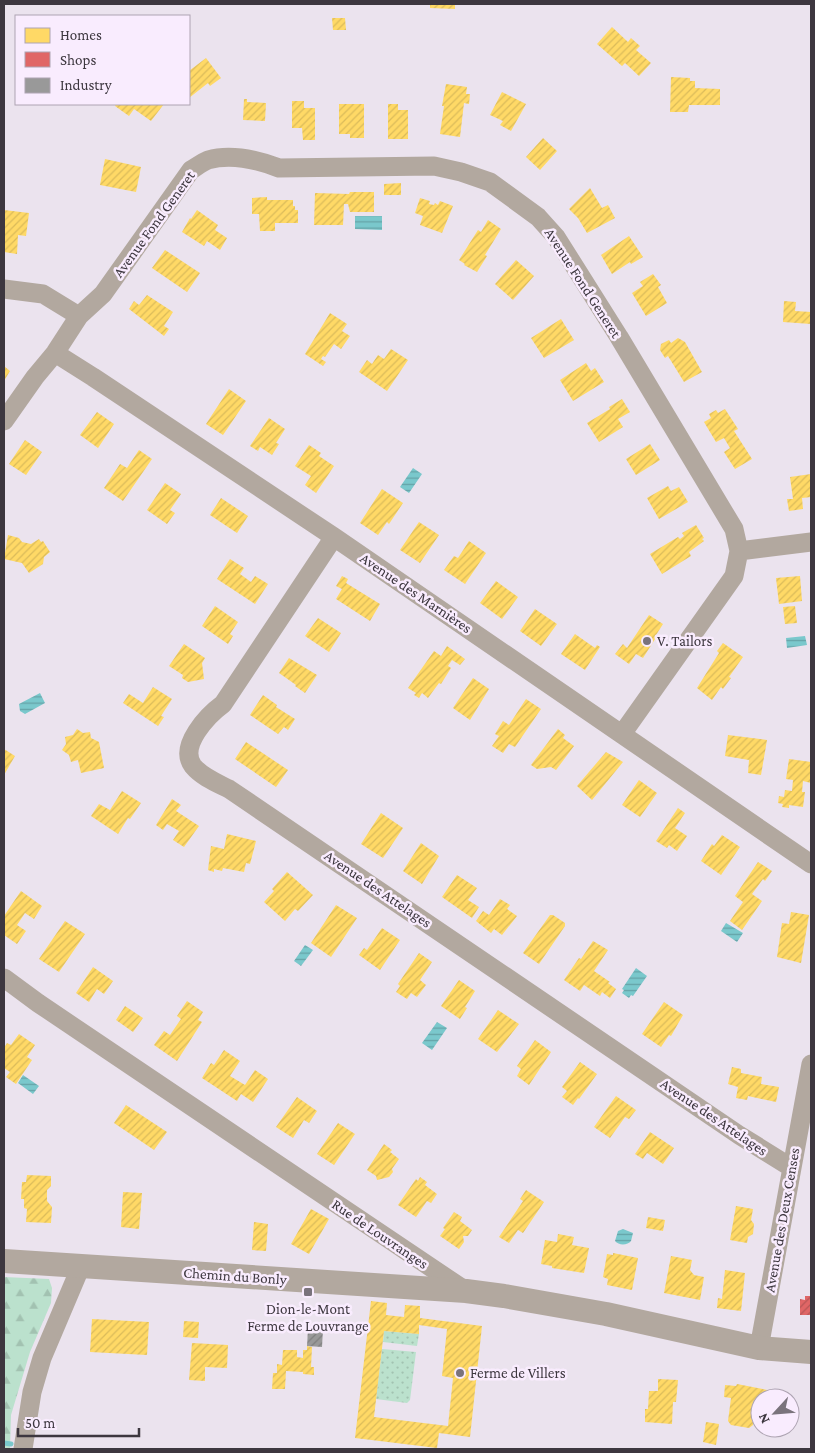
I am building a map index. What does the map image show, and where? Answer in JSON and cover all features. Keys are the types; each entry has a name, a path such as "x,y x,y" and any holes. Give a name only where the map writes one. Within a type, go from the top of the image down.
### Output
{"street":[{"name":"Avenue Fond Generet","path":"79,316 103,294 191,170 208,160 233,158 260,161 279,168 434,166 461,172 490,182 518,201 538,217 556,237 734,530 739,551 734,576 622,734"},
{"path":"4,289 43,294 79,316 55,353 34,377 4,421"},
{"name":"Avenue des Marnières","path":"55,353 334,537 811,864"},
{"name":"Avenue des Attelages","path":"334,537 222,704 202,723 191,742 190,756 192,765 206,777 229,789 739,1135 792,1168"},
{"path":"739,551 811,542"},
{"name":"Rue de Louvranges","path":"4,978 38,1004 466,1291 606,1314 760,1348 811,1352"},
{"name":"Avenue des Deux Censes","path":"760,1348 811,1064"},
{"name":"Chemin du Bonly","path":"4,1261 466,1291"},
{"path":"23,1449 32,1392 42,1358 81,1266"}],"green space":[{"path":"4,1277 49,1279 52,1288 51,1303 30,1352 11,1415 10,1449 4,1449"},
{"path":"384,1331 419,1334 417,1346 383,1342"},
{"path":"382,1349 416,1352 410,1400 407,1403 376,1399"}],"water":[{"path":"355,216 382,216 382,230 355,229"},
{"path":"413,468 422,474 409,493 400,487"},
{"path":"805,636 807,645 787,648 786,638"},
{"path":"40,693 45,703 25,714 20,711 19,704"},
{"path":"726,923 743,933 737,942 721,931"},
{"path":"305,945 313,950 301,966 294,961"},
{"path":"636,968 647,976 633,996 631,995 629,998 622,993 624,990 622,989"},
{"path":"437,1022 447,1028 432,1050 422,1043"},
{"path":"23,1075 39,1086 33,1094 18,1083"},
{"path":"623,1229 633,1233 631,1241 619,1244 615,1241 618,1231"}],"building: Homes":[{"path":"430,4 455,4 455,9 430,8"},
{"path":"332,18 345,18 346,30 333,30"},
{"path":"612,27 628,42 631,38 640,46 636,50 651,63 639,76 625,63 622,66 597,44"},
{"path":"206,58 221,78 210,86 208,83 190,97 190,70"},
{"path":"671,77 690,78 690,81 695,81 695,88 720,89 720,105 689,105 688,112 670,112"},
{"path":"446,84 467,87 466,94 470,94 469,104 464,103 460,137 440,134"},
{"path":"502,92 526,104 511,131 500,125 503,121 490,115"},
{"path":"244,99 247,99 247,102 266,103 265,121 243,120"},
{"path":"292,101 304,101 304,108 315,108 315,140 303,140 302,128 292,128"},
{"path":"339,104 364,104 364,138 350,138 350,134 339,134"},
{"path":"388,104 398,104 398,110 408,110 408,139 388,139"},
{"path":"163,105 151,121 134,109 129,116 115,106"},
{"path":"543,138 557,151 540,170 526,157"},
{"path":"105,159 141,167 136,192 100,185"},
{"path":"401,183 401,195 384,195 384,184"},
{"path":"590,188 602,208 608,205 615,218 587,233 578,218 569,209"},
{"path":"350,192 374,192 374,212 350,212 348,204 344,204 343,225 314,225 315,193 349,194"},
{"path":"267,197 267,200 293,200 295,210 298,210 298,223 275,223 275,231 260,231 259,214 252,214 252,198"},
{"path":"420,198 430,201 429,204 434,205 435,203 438,205 440,201 453,206 442,233 420,225 423,216 415,213"},
{"path":"4,210 29,213 26,236 18,235 17,254 4,252"},
{"path":"197,210 218,225 215,230 227,238 220,250 207,241 204,246 182,232"},
{"path":"488,220 501,229 477,272 459,260 478,230 481,232"},
{"path":"629,236 643,257 631,264 630,262 612,274 601,255"},
{"path":"165,250 200,273 187,292 152,268"},
{"path":"516,260 534,276 513,300 495,284"},
{"path":"653,274 661,285 658,287 667,303 646,316 632,293 643,286 640,282"},
{"path":"147,295 173,312 164,326 169,329 164,336 129,309 134,301 139,305"},
{"path":"784,301 796,302 795,311 811,312 811,324 783,322"},
{"path":"330,313 347,324 342,331 350,336 341,349 334,344 325,357 323,356 321,359 326,362 323,366 305,354"},
{"path":"561,319 574,340 544,358 531,338"},
{"path":"678,338 685,342 702,372 684,382 668,356 665,358 660,350 661,344 669,340 671,343"},
{"path":"391,349 408,360 387,391 359,372 367,360 372,364 378,355 384,359"},
{"path":"586,363 591,371 595,368 604,382 573,401 560,380"},
{"path":"4,366 10,371 4,381"},
{"path":"229,389 246,401 223,435 206,424"},
{"path":"622,399 630,412 618,419 623,427 599,442 587,423"},
{"path":"725,409 738,429 734,431 752,459 735,469 724,452 730,448 724,438 716,442 704,422 711,418 709,414 716,410 718,413"},
{"path":"97,412 114,424 98,448 80,435"},
{"path":"269,418 285,429 276,443 279,444 272,455 260,447 258,451 250,446"},
{"path":"25,440 42,452 26,475 9,464"},
{"path":"650,444 660,460 636,475 626,459"},
{"path":"309,445 321,453 319,456 334,466 316,493 305,485 311,476 295,466"},
{"path":"139,450 152,459 123,501 104,488 120,464 127,468"},
{"path":"811,474 811,497 802,498 803,509 789,511 787,499 793,499 790,477"},
{"path":"165,483 181,494 170,510 175,513 167,524 147,510"},
{"path":"668,486 671,491 679,487 688,502 659,519 647,498"},
{"path":"382,489 403,503 389,524 387,522 378,535 360,523"},
{"path":"221,498 248,516 237,533 210,515"},
{"path":"419,522 439,535 420,563 400,550"},
{"path":"696,525 704,541 689,552 691,556 662,574 650,554 678,537 680,539 684,536 682,533"},
{"path":"8,535 31,544 39,539 41,542 43,541 50,552 44,557 43,564 29,573 22,563 4,559"},
{"path":"469,541 486,553 465,584 444,570 454,556 458,558"},
{"path":"230,559 244,568 240,574 251,582 255,576 268,584 255,604 217,579"},
{"path":"342,576 348,579 346,583 380,604 370,621 336,599 342,589 336,586"},
{"path":"800,576 802,601 779,604 776,578"},
{"path":"496,581 518,597 502,619 480,603"},
{"path":"215,606 238,622 230,634 233,636 228,644 202,626"},
{"path":"795,606 797,623 785,624 783,607"},
{"path":"535,609 557,624 541,646 520,631"},
{"path":"649,615 663,624 643,658 636,654 629,664 615,654 623,644 627,648"},
{"path":"318,618 341,633 329,652 305,636"},
{"path":"575,634 595,648 597,645 600,647 585,670 561,654"},
{"path":"723,643 743,657 729,677 731,678 723,689 721,687 712,700 697,688 719,653 717,651"},
{"path":"184,644 205,658 202,663 204,679 188,682 182,678 183,675 169,666"},
{"path":"447,646 465,659 460,665 452,660 448,666 451,668 441,684 439,683 428,698 422,693 419,698 414,695 416,693 408,688 434,651 441,656"},
{"path":"289,658 317,675 305,693 279,673"},
{"path":"473,678 489,689 470,720 453,708"},
{"path":"153,687 172,699 161,716 164,717 158,726 123,703 129,694 143,703"},
{"path":"263,695 277,705 276,707 295,719 288,730 284,727 278,734 250,715"},
{"path":"526,699 541,709 515,747 509,744 503,753 492,746 499,736 495,734 503,721 509,725"},
{"path":"77,729 83,733 90,732 91,738 99,742 104,768 81,773 78,760 71,762 69,755 62,750 66,744 65,737 73,735"},
{"path":"558,729 565,735 563,738 574,746 556,770 551,767 537,769 531,765"},
{"path":"728,735 767,740 761,775 748,773 749,760 725,756"},
{"path":"246,742 288,770 276,787 235,759"},
{"path":"4,749 15,756 4,775"},
{"path":"606,752 623,762 592,800 577,786"},
{"path":"789,759 811,762 811,783 803,781 802,792 805,792 803,807 789,805 789,808 782,807 783,804 778,803 779,796 784,797 785,790 792,791 793,780 786,779"},
{"path":"639,780 657,793 640,817 622,805"},
{"path":"122,791 141,803 130,819 128,818 118,834 91,816 99,804 110,810"},
{"path":"172,799 181,805 176,811 199,826 184,847 173,840 179,831 167,824 163,830 156,825"},
{"path":"678,808 685,813 675,828 687,836 677,851 669,845 667,848 656,841"},
{"path":"381,813 403,828 383,858 361,844"},
{"path":"227,834 256,841 250,864 246,863 244,872 223,868 222,871 214,869 214,872 208,870 211,846 224,849"},
{"path":"722,835 740,847 721,875 701,861 712,844 714,846"},
{"path":"421,843 439,856 422,884 403,871"},
{"path":"758,862 772,871 765,881 763,879 752,894 762,901 742,930 730,921 743,902 735,896"},
{"path":"287,872 313,895 298,911 295,909 285,921 264,902 274,891 272,889"},
{"path":"457,875 477,888 468,900 479,907 472,918 442,897"},
{"path":"21,891 42,906 34,919 25,913 17,925 26,931 17,944 4,935 4,916"},
{"path":"500,899 510,905 507,909 517,916 502,935 494,929 491,933 476,921 483,911 489,915"},
{"path":"336,905 357,918 331,957 311,943"},
{"path":"791,912 809,915 801,963 777,957 782,923 789,924"},
{"path":"550,915 565,923 565,926 539,964 523,953"},
{"path":"65,921 85,934 59,972 39,959"},
{"path":"382,928 400,940 380,970 359,955 364,948 367,950"},
{"path":"593,941 608,950 594,971 610,982 608,983 616,989 610,998 602,992 600,996 584,985 580,991 564,980"},
{"path":"419,953 432,962 420,980 426,985 417,997 411,993 407,999 396,992 400,986 398,984"},
{"path":"93,967 113,981 104,994 97,989 89,1002 76,993"},
{"path":"459,980 475,991 460,1019 441,1006"},
{"path":"187,1001 203,1012 198,1020 202,1022 177,1061 154,1045 164,1031 170,1035 181,1019 177,1016"},
{"path":"664,1002 683,1015 671,1036 669,1035 661,1047 642,1034"},
{"path":"125,1006 143,1018 133,1032 116,1020"},
{"path":"498,1010 519,1024 497,1052 478,1039"},
{"path":"19,1034 35,1045 27,1057 32,1060 16,1084 6,1077 10,1072 4,1068 4,1048 7,1043 11,1045"},
{"path":"535,1040 551,1052 529,1085 517,1076 521,1069 517,1066"},
{"path":"224,1050 240,1061 230,1076 245,1085 255,1070 268,1079 253,1102 241,1094 237,1101 202,1078 211,1063 214,1065"},
{"path":"580,1062 597,1074 573,1105 562,1097 567,1091 562,1087"},
{"path":"732,1067 741,1069 741,1073 762,1077 761,1084 779,1087 776,1102 748,1096 747,1100 736,1098 738,1087 728,1084"},
{"path":"616,1096 636,1110 629,1119 625,1117 610,1138 594,1127"},
{"path":"297,1097 317,1111 309,1123 304,1120 293,1138 276,1127"},
{"path":"126,1105 167,1132 154,1150 114,1123"},
{"path":"338,1123 355,1134 334,1165 317,1154"},
{"path":"650,1132 674,1148 663,1164 647,1153 643,1159 635,1154"},
{"path":"384,1144 399,1159 389,1177 377,1180 376,1176 367,1170"},
{"path":"27,1175 51,1176 51,1186 47,1190 47,1201 52,1207 51,1223 26,1222 27,1209 24,1208 24,1199 21,1199 22,1182 26,1182"},
{"path":"420,1177 427,1182 425,1185 437,1194 431,1203 427,1201 416,1217 398,1205 416,1179 418,1181"},
{"path":"526,1190 544,1202 523,1233 518,1230 509,1243 499,1237 523,1201 520,1199"},
{"path":"123,1192 142,1193 139,1229 121,1227"},
{"path":"736,1206 753,1209 751,1220 754,1224 753,1234 748,1237 747,1243 730,1240"},
{"path":"311,1209 329,1219 309,1254 291,1244"},
{"path":"454,1212 462,1217 460,1221 472,1230 468,1236 463,1236 464,1242 459,1249 440,1236"},
{"path":"648,1217 665,1220 663,1231 646,1228"},
{"path":"254,1222 268,1224 266,1251 252,1250"},
{"path":"558,1234 574,1237 572,1245 589,1248 584,1273 552,1268 552,1266 541,1264 545,1240 557,1242"},
{"path":"613,1253 638,1258 632,1290 607,1285 608,1279 603,1277 607,1254 613,1255"},
{"path":"671,1256 692,1260 690,1270 694,1275 704,1277 700,1300 664,1293"},
{"path":"725,1270 745,1273 741,1311 717,1308 718,1298 722,1299"},
{"name":"Ferme de Villers","path":"371,1301 387,1303 386,1315 404,1317 405,1305 420,1306 420,1318 482,1326 470,1437 439,1433 437,1448 355,1438","holes":["419,1325 447,1329 442,1376 453,1378 448,1426 374,1417 384,1331 419,1334"]},
{"path":"92,1319 149,1322 147,1355 90,1352"},
{"path":"184,1321 199,1322 198,1338 183,1337"},
{"path":"192,1343 228,1345 227,1368 205,1367 205,1381 189,1380"},
{"path":"307,1346 312,1347 311,1367 314,1367 314,1375 286,1371 285,1389 272,1389 273,1373 277,1373 277,1364 282,1365 283,1350 297,1350 297,1357 303,1358 303,1350 307,1350"},
{"path":"658,1379 678,1380 676,1402 673,1402 672,1424 645,1422 645,1409 648,1409 649,1391 658,1391"},
{"path":"737,1384 757,1388 750,1388 749,1428 731,1425 728,1421 731,1398 724,1397 725,1385 736,1386"},
{"path":"706,1422 719,1424 716,1445 703,1442"}],"building: Shops":[{"path":"805,1296 811,1296 811,1315 800,1315 800,1299 805,1300"}],"building: Industry":[{"path":"308,1329 323,1329 322,1347 307,1346"}],"waterway":[{"path":"4,1443 11,1444"}],"place":[{"name":"V. Tailors","path":"647,641"},
{"name":"Dion-le-Mont Ferme de Louvrange","path":"308,1292"},
{"name":"Ferme de Villers","path":"460,1373"}]}
